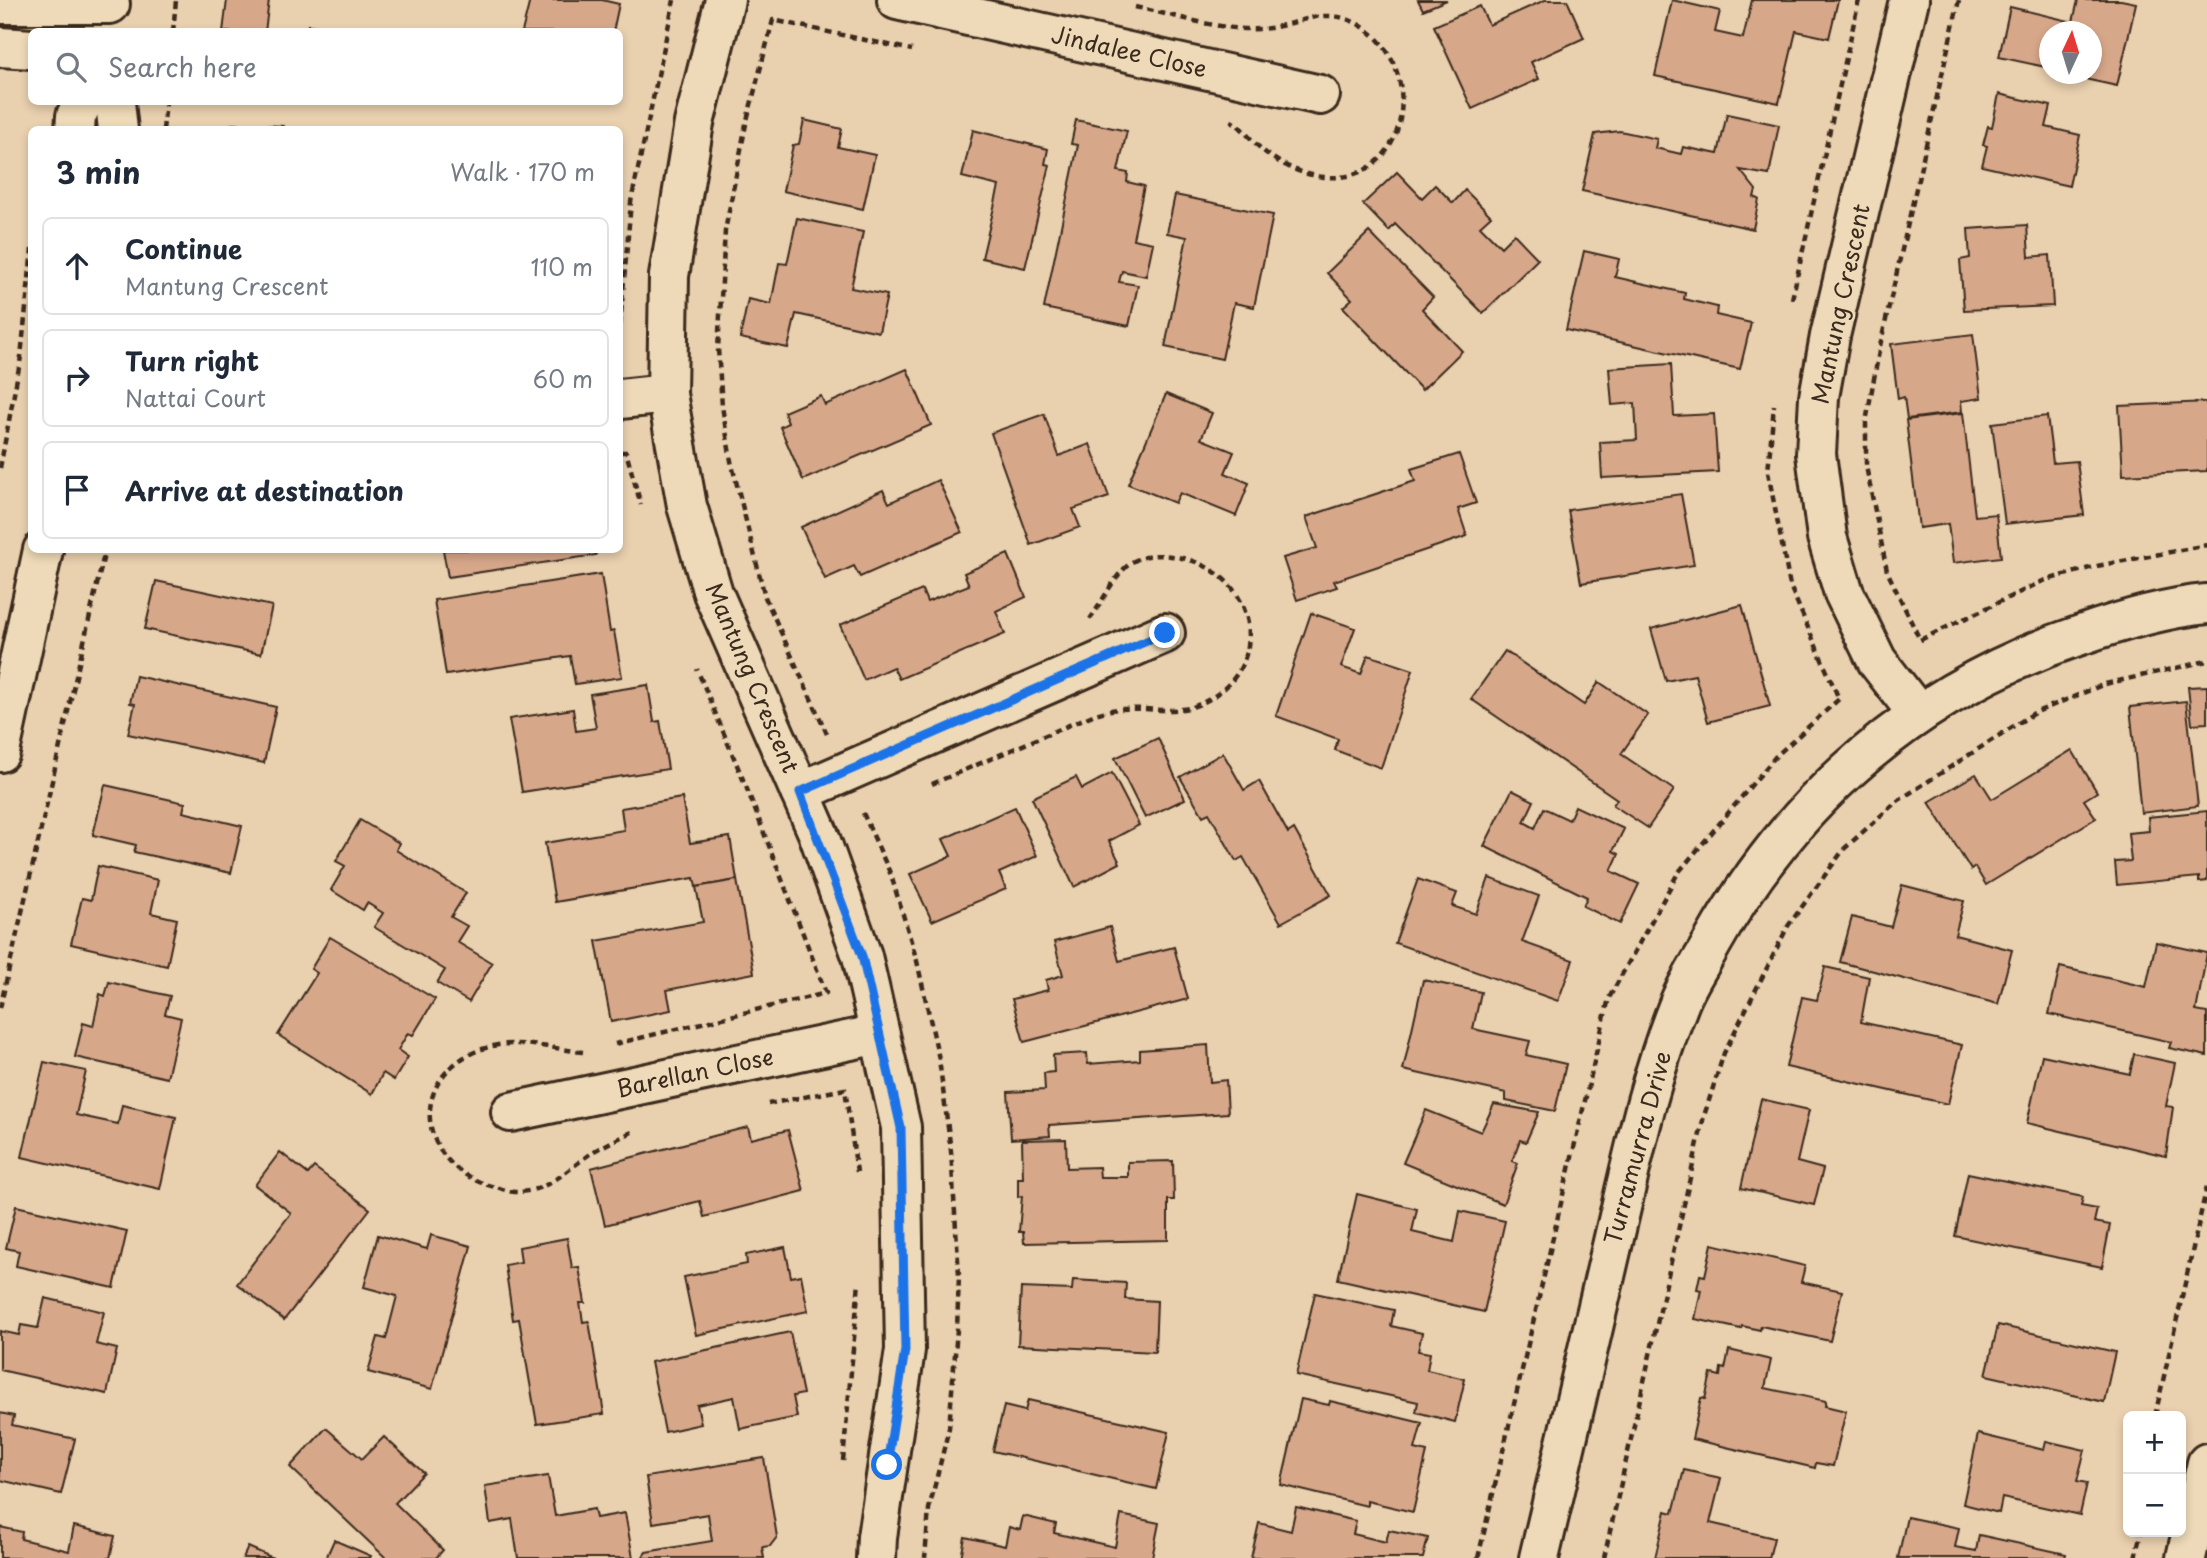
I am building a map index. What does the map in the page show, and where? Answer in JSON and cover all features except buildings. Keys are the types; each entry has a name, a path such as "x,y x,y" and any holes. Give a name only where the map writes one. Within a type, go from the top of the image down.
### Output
{"street":[{"name":"Mantung Crescent","path":"725,0 694,123 669,276 667,394 687,506 713,593 800,792 862,956 901,1128 905,1350 876,1558"},
{"name":"Jindalee Close","path":"897,0 1320,95"},
{"name":"Mantung Crescent","path":"1909,0 1830,336 1819,397 1816,454 1827,537 1844,593 1877,661 1918,714"},
{"path":"0,4 109,12"},
{"path":"0,47 28,49"},
{"path":"75,126 76,116 82,105"},
{"path":"115,105 118,126"},
{"path":"623,400 667,394"},
{"path":"0,752 42,553"},
{"name":"Turramurra Drive","path":"1539,1558 1650,1086 1680,1000 1725,920 1766,858 1813,803 1864,755 1918,714 1984,673 2044,647 2126,619 2207,604"},
{"path":"800,792 1165,633"},
{"name":"Barellan Close","path":"511,1112 878,1034"},
{"path":"2186,1558 2207,1463"}],"path":[{"path":"173,28 176,0"},
{"path":"623,291 631,202 674,0"},
{"path":"1959,0 1880,346 1866,422 1866,466 1887,570 1903,608 1920,640 2043,581 2097,566 2207,545"},
{"path":"773,20 746,124 725,231 718,349 722,406 731,461 765,597 828,735"},
{"path":"163,126 166,105"},
{"path":"0,468 20,356 28,285"},
{"path":"0,1008 104,553"},
{"path":"1604,1558 1704,1116 1724,1053 1788,926 1844,849 1896,802 2034,713 2105,684 2207,661"},
{"path":"845,1089 858,1181"},
{"path":"2156,1411 2207,1186"},
{"path":"842,1465 859,1270"},
{"path":"2135,1558 2140,1537"}],"route":[{"path":"887,1465 905,1350 901,1128 862,956 818,833 800,792 1165,633"}]}
